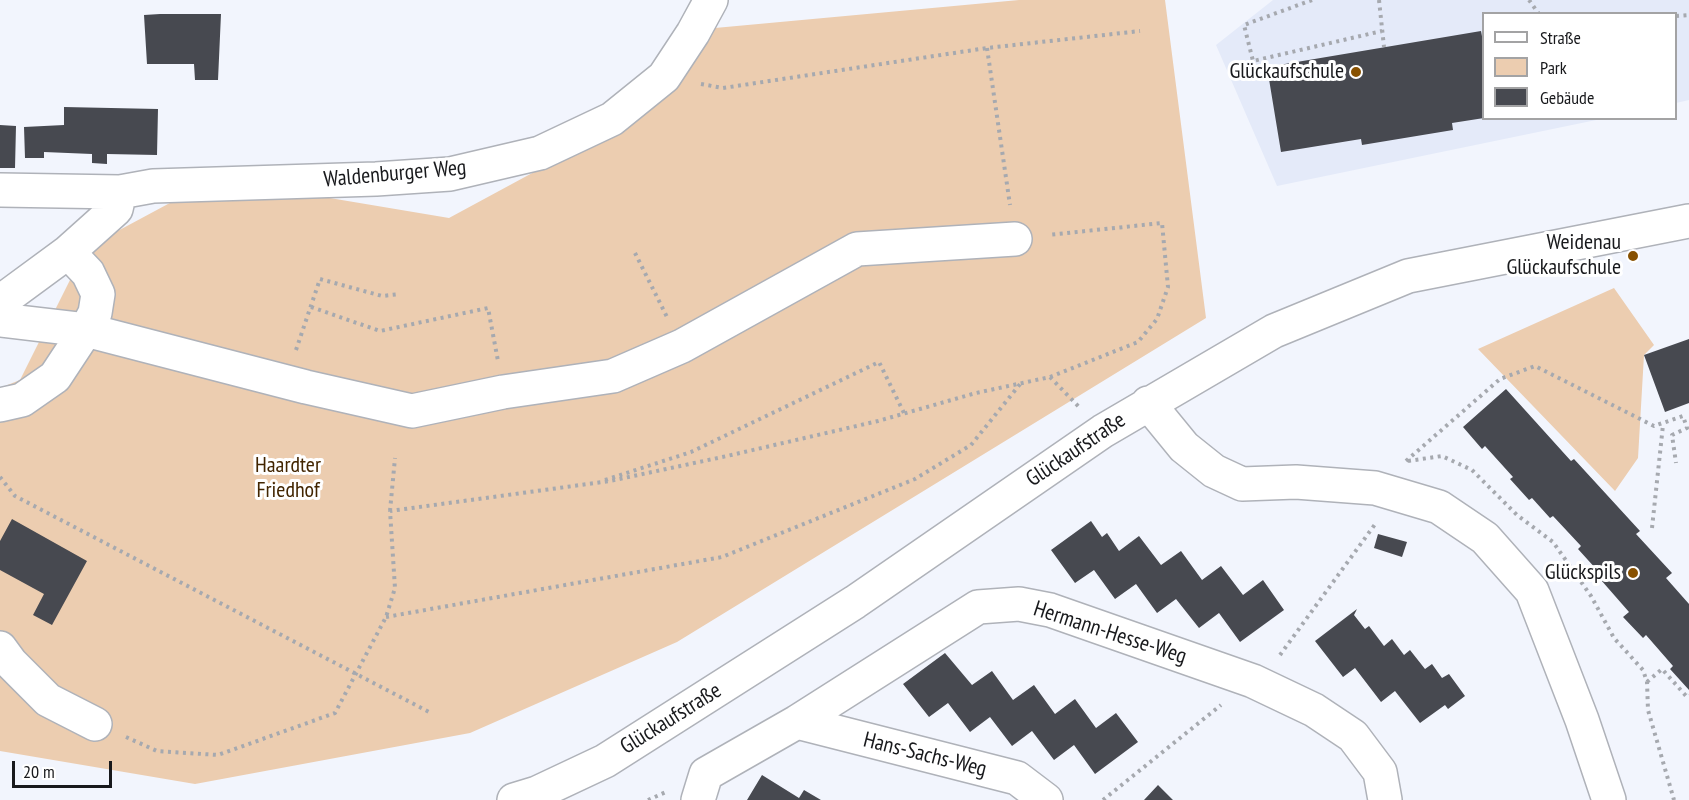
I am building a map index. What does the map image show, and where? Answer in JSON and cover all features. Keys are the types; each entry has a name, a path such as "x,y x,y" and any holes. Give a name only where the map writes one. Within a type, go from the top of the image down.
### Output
{"street":[{"name":"Waldenburger Weg","path":"0,190 120,192 153,186 376,179 450,174 540,153 612,118 664,77 693,33 711,0"},
{"path":"0,302 68,252 116,209 120,192"},
{"name":"Glückaufstraße","path":"514,800 537,793 605,761 855,602 1103,431 1274,331 1408,276 1689,221"},
{"path":"0,320 86,330 412,411 503,392 613,376 682,346 857,249 1015,239"},
{"path":"0,405 22,400 55,377 95,313 98,294 88,273 68,252"},
{"path":"1148,403 1184,447 1214,471 1242,484 1296,482 1375,488 1439,507 1485,538 1532,591 1582,720 1609,800"},
{"name":"Hermann-Hesse-Weg","path":"698,800 706,774 797,722 978,607 1019,604 1050,610 1263,686 1314,710 1353,736 1380,772 1385,800"},
{"path":"0,648 11,663 48,700 95,724"},
{"name":"Hans-Sachs-Weg","path":"797,722 1017,778 1046,800"}],"path":[{"path":"1312,0 1244,26 1253,61 1382,31"},
{"path":"1379,0 1384,47"},
{"path":"1528,0 1537,12"},
{"path":"664,77 723,88 987,48 1140,32"},
{"path":"390,511 593,483 727,456 1050,377 1138,342 1157,319 1168,287 1162,223 1015,239 987,48"},
{"path":"635,253 682,346"},
{"path":"285,381 320,279 382,296 400,294"},
{"path":"311,307 381,331 488,309 503,392"},
{"path":"593,483 691,452 879,362 904,413"},
{"path":"1406,462 1500,380 1535,366 1654,426 1663,425 1683,416 1688,428 1672,435 1676,463"},
{"path":"1050,377 1103,431"},
{"path":"386,617 722,557 915,479 971,445 1022,383"},
{"path":"1652,528 1663,425"},
{"path":"95,724 157,751 218,755 335,713 386,617 395,588 390,511 394,458"},
{"path":"0,477 15,496 430,713"},
{"path":"1281,654 1371,530"},
{"path":"1647,682 1662,669 1687,697 1689,695"},
{"path":"1103,800 1224,703"},
{"path":"1659,748 1674,800"}],"shaded area":[{"name":"Glückaufschule","path":"1273,0 1689,0 1689,100 1677,103 1677,12 1482,12 1482,120 1596,120 1277,186 1216,45"}],"green space":[{"name":"Haardter Friedhof","path":"1019,0 1165,0 1206,318 677,642 470,733 195,784 0,751 0,388 20,380 86,248 181,197 294,192 449,218 621,125 715,28"},
{"path":"1614,288 1654,345 1644,355 1638,458 1615,491 1478,349"}],"building":[{"path":"221,14 218,80 195,80 194,64 147,64 144,15"},
{"path":"1481,31 1482,118 1452,123 1453,130 1362,145 1361,139 1281,152 1267,67"},
{"path":"64,107 158,109 157,155 107,154 107,164 92,163 92,154 44,152 44,158 25,158 24,127 64,125"},
{"path":"0,125 16,126 15,168 0,168"},
{"path":"1689,339 1689,403 1665,412 1644,355"},
{"path":"1506,389 1571,461 1574,459 1640,531 1636,534 1672,573 1666,578 1689,604 1689,690 1670,669 1673,666 1646,635 1643,638 1623,617 1629,612 1594,572 1597,570 1578,549 1581,546 1553,516 1550,518 1532,498 1529,500 1510,479 1513,477 1485,446 1482,449 1463,427"},
{"path":"12,519 87,561 52,625 33,615 44,594 0,570 0,541"},
{"path":"1091,521 1102,537 1107,533 1119,551 1139,536 1161,565 1181,551 1202,580 1221,566 1243,595 1263,580 1284,610 1240,642 1219,613 1199,628 1176,599 1157,613 1136,584 1115,599 1094,570 1075,583 1051,550"},
{"path":"1378,534 1407,542 1402,557 1374,548"},
{"path":"1357,609 1354,615 1365,629 1369,626 1384,646 1392,639 1404,655 1410,650 1425,669 1432,664 1442,678 1449,674 1465,696 1448,709 1445,705 1420,723 1395,691 1381,702 1355,668 1343,677 1315,641"},
{"path":"945,653 972,685 992,671 1013,700 1034,685 1055,714 1075,699 1096,728 1116,713 1138,742 1095,774 1074,745 1054,760 1032,731 1012,746 990,717 970,732 948,703 929,717 903,684"},
{"path":"762,775 799,798 804,790 821,800 747,800"},
{"path":"1158,785 1173,800 1144,800"}],"place":[{"name":"Glückaufschule","path":"1356,72"},
{"name":"Weidenau Glückaufschule","path":"1633,256"},
{"name":"Glückspils","path":"1633,573"}]}
